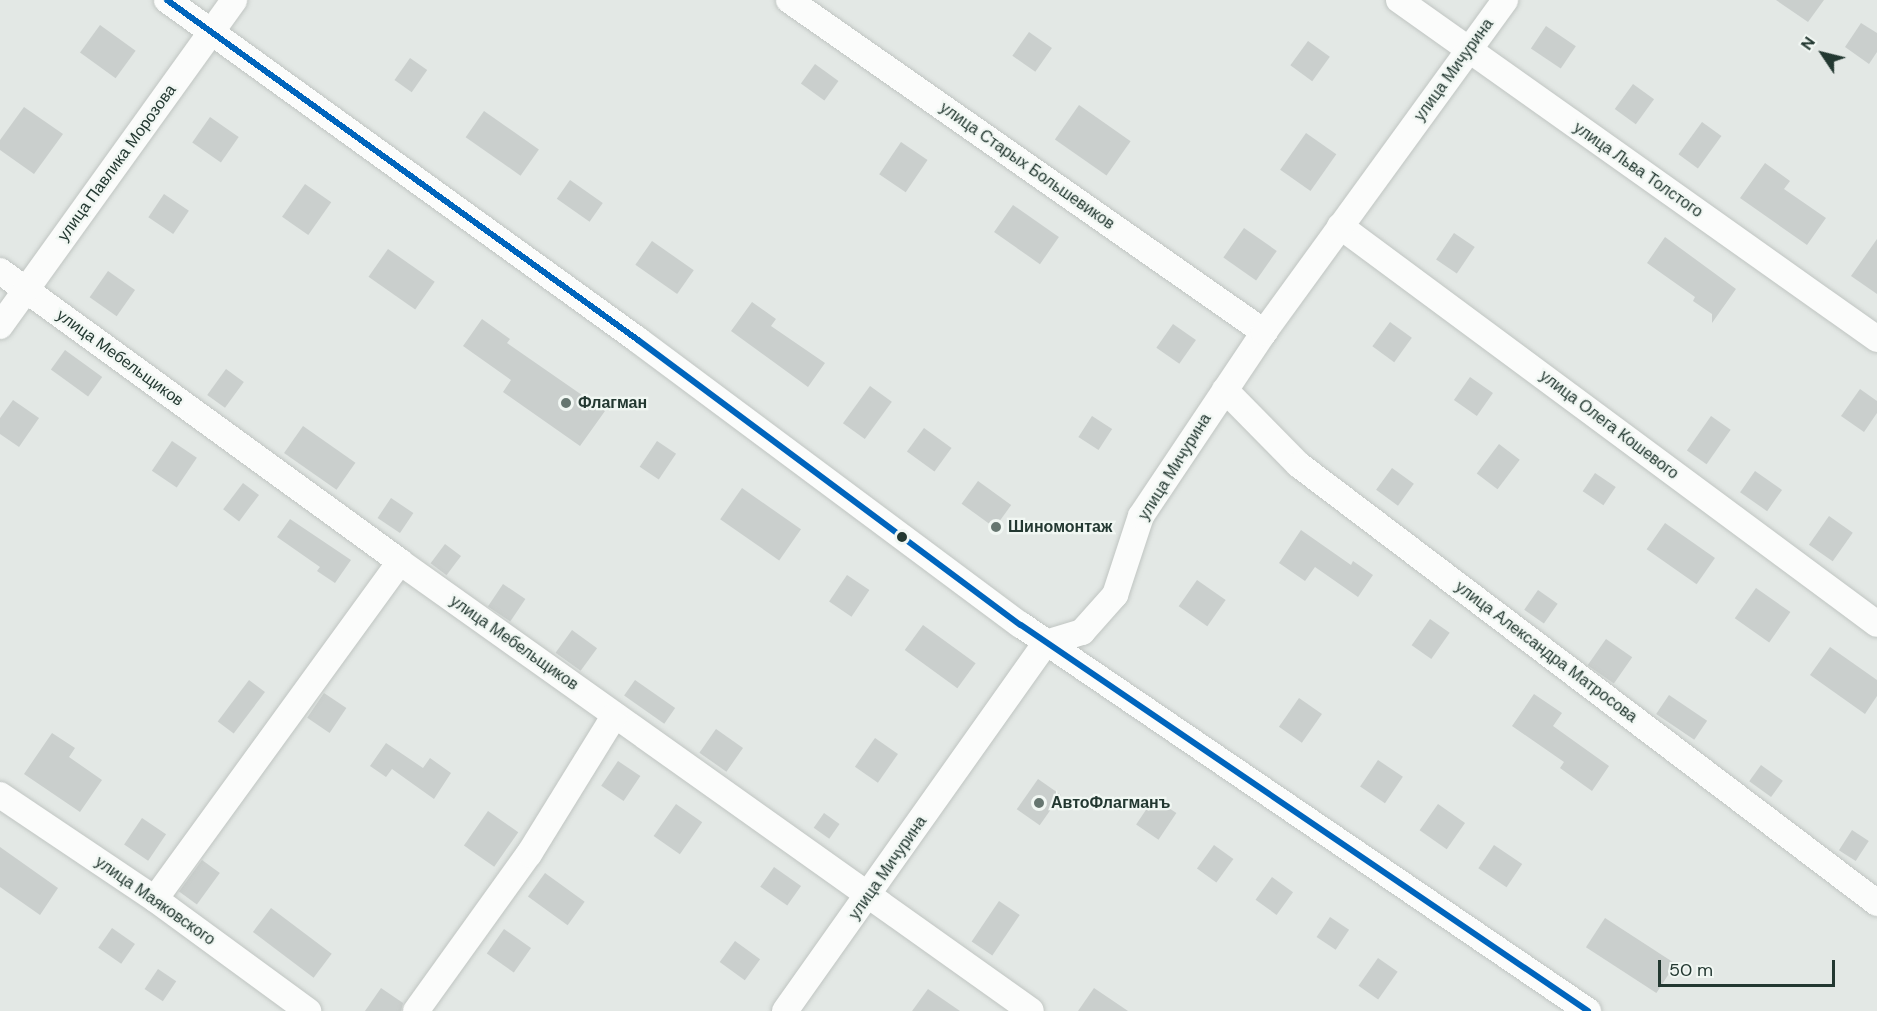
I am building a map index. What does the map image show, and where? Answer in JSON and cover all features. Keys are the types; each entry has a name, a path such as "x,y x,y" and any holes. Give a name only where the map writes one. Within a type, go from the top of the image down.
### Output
{"street":[{"path":"167,0 638,340 1046,643 1588,1011"},
{"name":"улица Павлика Морозова","path":"0,326 234,0"},
{"name":"улица Старых Большевиков","path":"789,0 1264,332"},
{"name":"улица Льва Толстого","path":"1399,0 1877,339"},
{"name":"улица Мичурина","path":"785,1011 1046,643 1082,633 1115,595 1141,516 1264,332 1505,0"},
{"name":"улица Олега Кошевого","path":"1340,226 1877,624"},
{"name":"улица Мебельщиков","path":"0,271 400,562 1031,1011"},
{"name":"улица Александра Матросова","path":"1225,390 1299,465 1877,903"},
{"path":"155,899 400,562"},
{"path":"416,1011 529,854 615,715"},
{"name":"улица Маяковского","path":"0,795 155,899 308,1011"}],"building":[{"path":"1776,0 1824,0 1808,22"},
{"path":"1861,23 1877,33 1877,52 1869,64 1845,47"},
{"path":"100,25 136,51 116,78 80,53"},
{"path":"1546,26 1576,46 1561,69 1531,48"},
{"path":"1029,32 1052,48 1035,72 1012,56"},
{"path":"1308,41 1330,57 1312,81 1290,65"},
{"path":"410,58 427,70 412,92 395,80"},
{"path":"815,64 838,81 824,100 801,83"},
{"path":"1633,84 1654,99 1636,124 1615,109"},
{"path":"1079,105 1131,141 1107,176 1055,139"},
{"path":"24,107 63,134 34,174 0,150 0,140"},
{"path":"484,111 539,149 521,176 466,137"},
{"path":"210,117 239,137 221,162 192,142"},
{"path":"1702,122 1721,136 1698,168 1678,154"},
{"path":"1306,133 1336,154 1310,191 1280,170"},
{"path":"901,142 928,160 906,192 879,174"},
{"path":"1765,163 1790,181 1784,189 1826,218 1807,245 1740,198"},
{"path":"570,180 603,203 590,222 557,199"},
{"path":"305,184 331,202 308,235 282,217"},
{"path":"164,194 189,211 173,234 148,217"},
{"path":"1013,205 1059,237 1040,264 994,232"},
{"path":"1244,228 1277,251 1256,280 1223,257"},
{"path":"1454,233 1475,247 1457,274 1436,260"},
{"path":"1665,237 1736,289 1712,323 1712,314 1693,301 1695,297 1647,263"},
{"path":"1877,239 1877,294 1851,276"},
{"path":"652,241 694,270 677,294 635,265"},
{"path":"388,249 435,282 415,310 368,277"},
{"path":"108,271 135,290 117,316 90,297"},
{"path":"752,302 776,319 771,326 825,363 808,387 731,331"},
{"path":"482,319 510,339 507,343 605,411 580,446 503,392 511,380 463,346"},
{"path":"1390,322 1412,338 1394,362 1372,346"},
{"path":"1173,324 1196,340 1179,364 1156,348"},
{"path":"65,350 102,377 88,396 51,369"},
{"path":"226,369 244,382 225,408 207,395"},
{"path":"1470,377 1493,393 1477,416 1454,400"},
{"path":"870,386 892,402 865,439 843,423"},
{"path":"1860,389 1877,401 1877,413 1864,432 1841,416"},
{"path":"13,400 39,418 19,447 0,434 0,418"},
{"path":"1092,416 1112,429 1099,450 1078,437"},
{"path":"1711,416 1731,430 1707,464 1687,450"},
{"path":"303,426 355,463 336,490 284,453"},
{"path":"924,428 952,448 934,471 907,451"},
{"path":"172,441 197,458 177,488 152,471"},
{"path":"657,441 676,454 659,480 640,467"},
{"path":"1499,444 1520,460 1497,489 1477,474"},
{"path":"1392,468 1414,484 1398,506 1376,490"},
{"path":"1755,471 1782,490 1767,511 1740,492"},
{"path":"1595,473 1616,487 1603,505 1583,491"},
{"path":"978,481 1011,505 995,528 962,504"},
{"path":"243,483 259,495 239,521 223,509"},
{"path":"742,488 801,529 779,560 720,519"},
{"path":"391,498 413,513 400,533 378,518"},
{"path":"1829,516 1853,533 1833,561 1809,545"},
{"path":"290,519 351,560 335,583 317,571 320,567 277,537"},
{"path":"1665,523 1715,558 1697,584 1647,549"},
{"path":"1301,530 1351,565 1353,561 1373,575 1358,597 1315,567 1305,581 1279,563"},
{"path":"445,544 461,556 447,575 431,563"},
{"path":"847,575 869,590 851,617 829,602"},
{"path":"1197,580 1226,600 1207,626 1179,606"},
{"path":"503,584 525,599 510,621 488,606"},
{"path":"1756,588 1790,612 1769,642 1735,618"},
{"path":"1538,590 1558,604 1544,623 1524,610"},
{"path":"1430,619 1450,633 1431,659 1412,645"},
{"path":"923,625 976,663 957,688 905,650"},
{"path":"572,630 597,648 581,671 556,653"},
{"path":"1606,639 1632,657 1614,684 1588,665"},
{"path":"1830,647 1877,680 1877,696 1865,714 1810,675"},
{"path":"249,680 265,692 234,734 218,722"},
{"path":"635,680 675,708 664,724 624,696"},
{"path":"324,693 346,708 330,733 307,718"},
{"path":"1534,694 1562,713 1553,726 1609,766 1592,791 1560,768 1564,762 1512,726"},
{"path":"1669,695 1707,721 1694,740 1656,714"},
{"path":"1299,698 1322,714 1302,743 1279,727"},
{"path":"716,729 743,748 726,772 699,753"},
{"path":"52,733 75,748 69,757 102,780 80,812 24,774"},
{"path":"875,738 898,754 878,783 855,767"},
{"path":"386,743 423,768 430,758 451,773 434,799 392,769 386,777 370,766"},
{"path":"1378,760 1403,777 1385,803 1360,787"},
{"path":"618,761 640,776 624,801 601,786"},
{"path":"1761,765 1783,781 1771,797 1749,781"},
{"path":"1038,779 1061,795 1040,825 1017,809"},
{"path":"1154,798 1176,813 1158,840 1136,825"},
{"path":"676,804 702,822 680,854 654,836"},
{"path":"1438,804 1465,823 1447,849 1420,830"},
{"path":"488,811 518,832 494,867 464,845"},
{"path":"824,813 840,824 829,839 814,828"},
{"path":"142,818 166,834 148,861 124,845"},
{"path":"1852,830 1869,841 1856,861 1839,850"},
{"path":"1214,845 1233,859 1216,883 1197,868"},
{"path":"1494,845 1522,864 1507,887 1478,868"},
{"path":"0,847 58,888 40,915 0,887"},
{"path":"202,860 220,873 197,904 179,892"},
{"path":"774,867 801,886 787,906 760,887"},
{"path":"545,873 585,902 568,925 528,896"},
{"path":"1272,877 1293,892 1277,915 1256,900"},
{"path":"999,901 1020,915 992,956 972,942"},
{"path":"271,908 332,954 314,978 253,932"},
{"path":"1330,917 1349,930 1336,950 1317,937"},
{"path":"1605,918 1675,964 1656,993 1586,947"},
{"path":"112,928 135,944 121,964 98,948"},
{"path":"504,929 531,948 514,973 487,954"},
{"path":"735,941 760,959 745,980 720,962"},
{"path":"1378,958 1398,972 1378,1000 1358,986"},
{"path":"158,969 176,981 163,1001 145,989"},
{"path":"381,988 403,1003 401,1011 365,1011"},
{"path":"1094,988 1128,1011 1078,1011"},
{"path":"928,989 960,1011 912,1011"}],"transit line":[{"path":"167,0 638,340 1021,625 1588,1011"}],"place":[{"name":"Флагман","path":"566,403"},
{"name":"Шиномонтаж","path":"996,527"},
{"name":"АвтоФлагманъ","path":"1039,803"}]}
